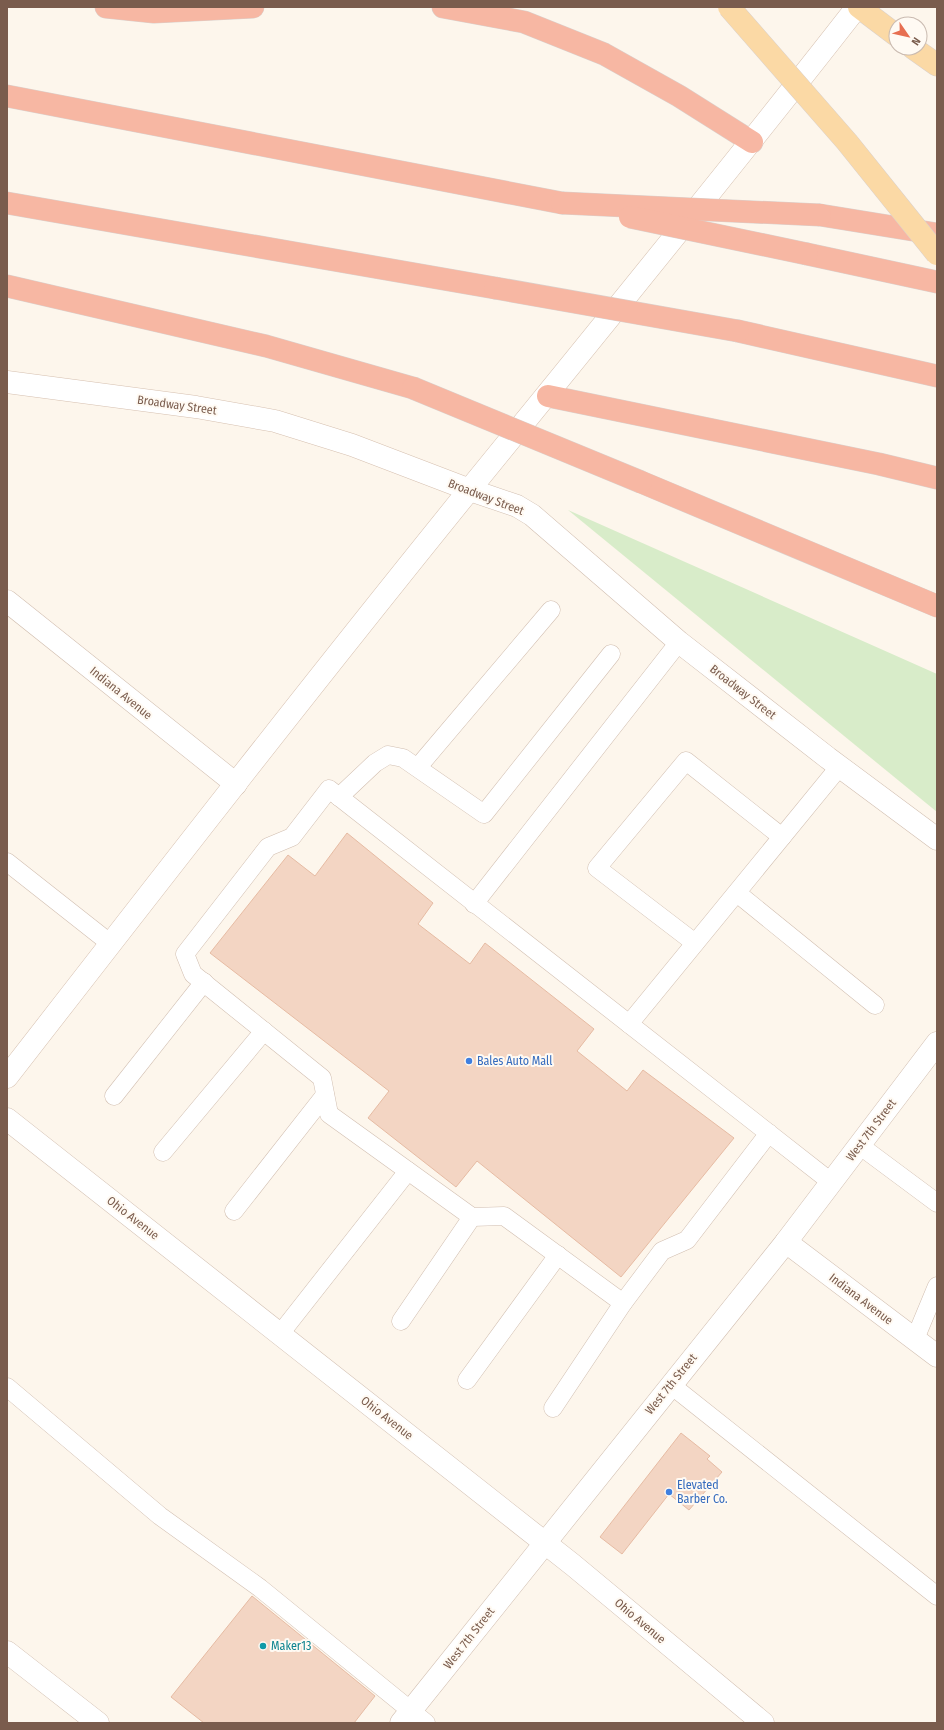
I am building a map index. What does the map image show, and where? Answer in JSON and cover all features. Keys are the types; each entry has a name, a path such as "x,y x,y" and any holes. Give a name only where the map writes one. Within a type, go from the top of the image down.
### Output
{"highway":[{"path":"106,7 154,12 253,7"},
{"path":"443,7 524,22 604,54 679,96 752,142"},
{"path":"7,96 562,203 937,282"},
{"path":"7,203 738,331 937,376"},
{"path":"562,203 820,215 937,234"},
{"path":"7,286 266,346 413,388 937,606"},
{"path":"548,396 879,464 937,478"}],"main road":[{"path":"729,7 847,142 937,254"},
{"path":"858,7 888,29"}],"street":[{"path":"7,1077 236,784 470,490 548,396 752,142 858,7"},
{"name":"Broadway Street","path":"7,382 196,407 276,421 352,445 516,506 532,515 679,642 937,839"},
{"name":"Indiana Avenue","path":"7,601 236,784"},
{"name":"West 7th Street","path":"413,1719 544,1542 786,1242 937,1043"},
{"name":"Ohio Avenue","path":"7,1119 544,1542 763,1723"},
{"name":"Indiana Avenue","path":"786,1242 937,1356"},
{"path":"7,1652 98,1723"}],"lane":[{"path":"418,767 551,610"},
{"path":"474,904 679,642"},
{"path":"339,797 375,763 388,755 403,758 418,767 484,814 611,654"},
{"path":"695,943 597,868 686,761 782,837"},
{"path":"629,1024 840,766"},
{"path":"623,1303 504,1216 472,1217 329,1114 322,1078 193,974 185,954 268,847 292,837 329,790 831,1182"},
{"path":"7,862 111,944"},
{"path":"737,893 875,1006"},
{"path":"114,1096 204,982"},
{"path":"163,1152 264,1031"},
{"path":"234,1211 325,1095"},
{"path":"553,1408 623,1303 662,1251 686,1240 769,1133"},
{"path":"859,1145 937,1203"},
{"path":"280,1334 408,1170"},
{"path":"400,1321 472,1217"},
{"path":"467,1380 558,1255"},
{"path":"915,1339 937,1286"},
{"path":"671,1384 937,1596"},
{"path":"7,1387 160,1516 260,1588 413,1719"}],"green space":[{"path":"568,510 937,674 937,812"}],"building":[{"name":"Bales Auto Mall","path":"347,833 433,903 418,924 470,964 485,943 594,1029 577,1051 627,1091 643,1070 734,1138 621,1277 477,1161 456,1187 368,1118 389,1091 210,953 288,855 315,876"},
{"name":"Elevated Barber Co.","path":"681,1433 710,1456 707,1459 722,1472 689,1510 669,1494 622,1554 600,1537"},
{"name":"Maker13","path":"252,1596 375,1696 354,1723 204,1723 171,1697"}],"place":[{"name":"Bales Auto Mall","path":"469,1061"},
{"name":"Elevated Barber Co.","path":"669,1492"},
{"name":"Maker13","path":"263,1646"}]}
